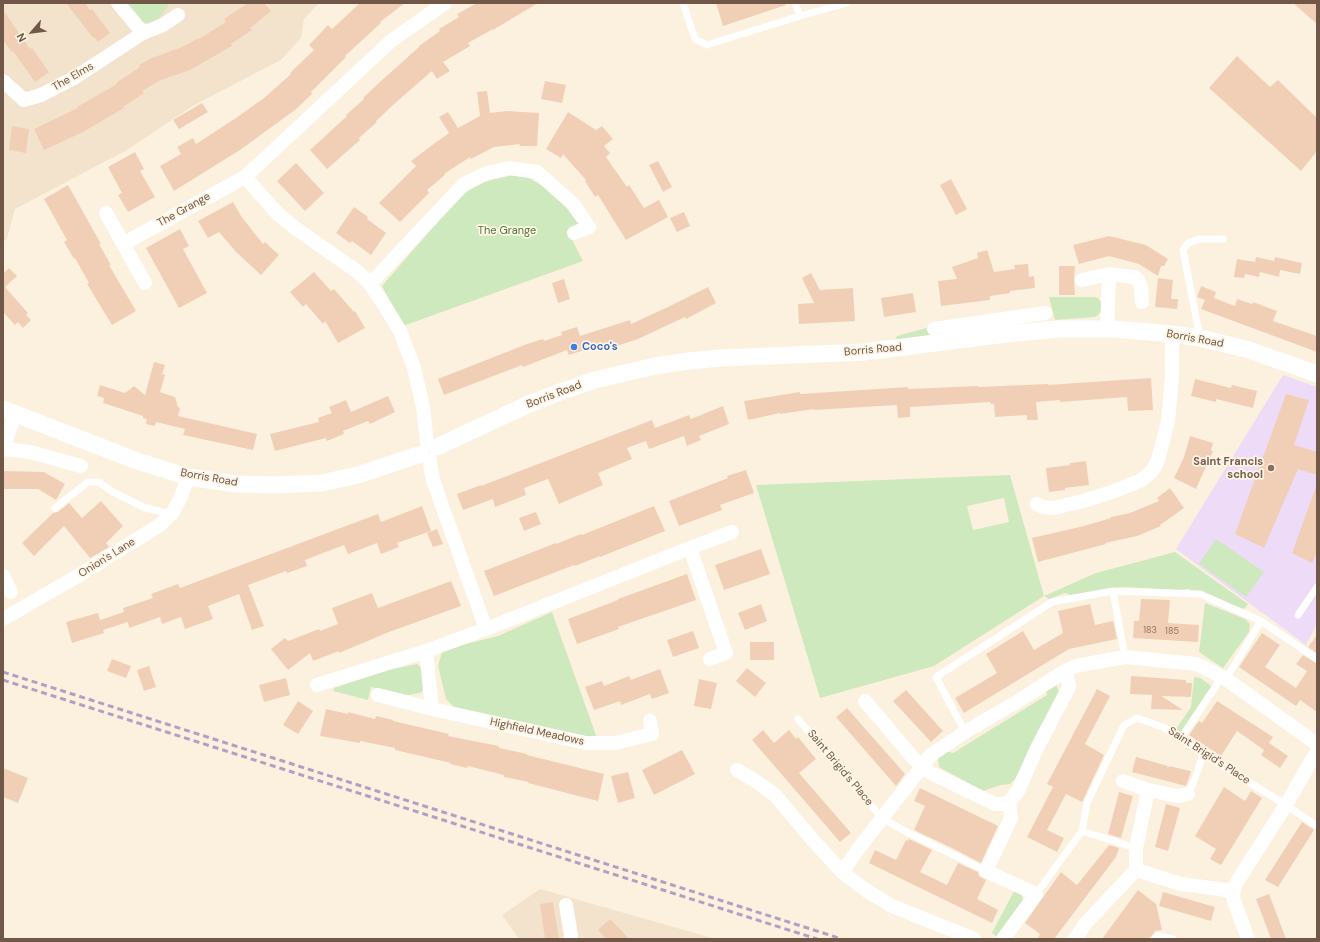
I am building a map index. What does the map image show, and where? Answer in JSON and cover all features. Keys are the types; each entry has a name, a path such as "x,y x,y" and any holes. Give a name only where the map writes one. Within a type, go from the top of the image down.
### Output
{"street":[{"path":"118,3 143,33"},
{"name":"The Grange","path":"123,244 245,177 391,41 445,3"},
{"name":"The Elms","path":"3,81 24,100 42,95 74,78 143,33 163,25 178,15"},
{"path":"370,284 464,184 487,173 501,169 509,168 537,172 573,204 589,227 574,234"},
{"path":"245,177 277,213 298,230 358,272 370,284 400,331 414,368 424,413 431,471 434,483 486,629"},
{"path":"106,213 145,283"},
{"path":"1082,280 1109,274 1135,277 1141,287 1142,302"},
{"path":"1107,329 1109,274"},
{"path":"934,329 992,328 1044,313"},
{"name":"Borris Road","path":"9,412 137,461 188,477 236,484 274,485 322,483 358,475 429,451 529,404 563,391 594,380 655,366 721,358 864,352 992,328 1107,329 1172,334 1200,338 1249,350 1317,374"},
{"path":"1037,504 1043,507 1054,508 1083,501 1112,492 1142,480 1153,470 1158,460 1168,421 1172,377 1172,334"},
{"path":"9,412 3,449 30,452 80,466"},
{"name":"Onion's Lane","path":"3,619 76,577 160,525 171,514 181,497 188,477"},
{"path":"317,685 426,651 486,629 732,532"},
{"path":"690,548 726,653 710,658"},
{"path":"3,576 11,592"},
{"path":"426,651 432,709"},
{"name":"Saint Brigid's Place","path":"842,872 931,755 965,732 1020,700 1065,671 1076,666 1125,657 1197,664 1224,678 1317,744"},
{"path":"865,701 914,758 929,772 995,804 1003,804 1009,802 1018,791 1037,748 1068,689 1069,684 1065,671"},
{"name":"Highfield Meadows","path":"378,694 432,709 586,743 615,743 652,734 650,720"},
{"path":"1248,939 1234,901 1233,893 1235,885 1286,805 1317,751"},
{"path":"737,770 775,795 842,872 867,891 892,906 974,939"},
{"path":"1123,781 1148,790 1177,796 1188,794"},
{"path":"1075,939 1086,923 1136,870 1136,848 1148,790"},
{"path":"1009,802 1011,818 986,871 1036,894"},
{"path":"1136,870 1182,884 1226,890 1233,893"},
{"name":"Saint Brigid's Place","path":"1003,939 1036,894"},
{"path":"566,905 571,936 570,939"}],"lane":[{"path":"683,3 695,39 707,45 847,3"},
{"path":"795,3 800,16"},
{"path":"1200,338 1183,250 1188,243 1199,239 1223,239"},
{"path":"54,508 88,482 99,482 111,491 143,507 171,514"},
{"path":"1298,615 1317,587"},
{"path":"1113,591 1125,657"},
{"path":"965,732 936,677 1052,602 1113,591 1200,594 1261,621 1317,659"},
{"path":"1181,738 1224,678 1261,621"},
{"name":"Saint Brigid's Place","path":"1036,894 1082,832 1088,803 1124,725 1137,718 1165,728 1203,754 1286,805 1317,826"},
{"name":"Saint Brigid's Place","path":"798,719 882,818"},
{"path":"1188,794 1195,780 1203,754"},
{"path":"882,818 986,871"},
{"path":"1082,832 1136,848"},
{"path":"1154,939 1158,936 1173,939"}],"shaded area":[{"path":"3,3 319,3 304,19 301,38 281,60 196,104 125,151 15,209 7,238 3,243"},
{"name":"Saint Francis school","path":"1283,375 1317,387 1317,624 1306,645 1176,549"},
{"path":"540,889 716,939 519,939 502,915"}],"green space":[{"path":"126,3 170,3 157,21 149,24 142,21"},
{"name":"The Grange","path":"513,175 527,177 543,186 563,203 579,224 568,232 583,261 403,326 382,286 461,195 484,182"},
{"path":"1049,297 1095,297 1099,299 1101,303 1101,310 1095,317 1055,320"},
{"path":"930,327 933,336 894,341 897,336"},
{"path":"1010,475 1044,596 934,666 820,698 756,485","holes":["1004,498 1009,522 973,530 967,506"]},
{"path":"1216,539 1264,572 1246,597 1199,564"},
{"path":"1175,552 1248,604 1244,609 1188,589 1180,590 1125,587 1071,595 1065,593 1049,599 1044,596 1096,573"},
{"path":"1205,603 1245,619 1250,624 1249,632 1223,668 1199,652"},
{"path":"552,612 597,738 589,738 455,708 446,699 438,666 442,652 462,645 498,636"},
{"path":"417,664 422,668 425,688 420,693 408,695 371,687 368,700 333,691 334,688 389,670"},
{"path":"1194,677 1200,678 1211,687 1181,732 1176,729 1191,707"},
{"path":"1056,685 1060,693 1015,779 1010,784 1001,785 983,791 939,767 938,758 946,751 953,753 1047,695 1046,689"},
{"path":"1014,891 1022,895 1023,900 1021,907 997,937 992,933"}],"building":[{"path":"66,3 85,3 90,10 92,9 110,33 98,42 94,37 93,38"},
{"path":"248,3 264,3 271,11 250,28 252,30 231,44 232,46 190,70 161,80 142,91 144,93 123,107 124,108 83,132 44,150 34,129 78,108 77,107 117,84 116,83 140,67 139,65 152,58 199,39 226,22 224,19"},
{"path":"360,3 405,3 380,22 381,23 345,56 346,57 311,92 312,94 295,110 240,150 174,191 160,166 181,154 177,147 193,138 196,144 264,98 291,74 290,73 314,50 309,45 328,25 332,29"},
{"path":"477,3 538,3 468,43 470,46 443,62 450,71 437,79 432,71 393,105 359,138 360,140 327,169 310,150 419,46 440,31 439,29 459,17 457,14"},
{"path":"716,3 785,3 786,5 723,26"},
{"path":"1293,3 1317,3 1317,24"},
{"path":"3,10 30,49 32,48 49,72 35,82 13,51 12,52 3,40"},
{"path":"1237,56 1270,87 1278,80 1317,118 1317,151 1301,171 1209,88"},
{"path":"545,81 566,85 562,103 541,99"},
{"path":"487,91 490,113 507,111 539,113 537,146 519,146 520,144 494,147 471,159 470,157 444,174 445,175 427,190 429,193 400,222 379,203 416,166 411,161 449,133 439,117 448,112 458,128 480,116 477,92"},
{"path":"202,103 208,112 179,129 173,120"},
{"path":"568,112 596,130 602,126 613,139 604,146 610,153 606,157 627,187 629,185 644,208 659,200 668,217 626,240 598,195 595,197 585,181 586,180 563,154 561,158 546,149"},
{"path":"12,126 29,129 26,153 9,150"},
{"path":"135,152 144,169 140,171 155,197 128,212 118,195 122,193 108,167"},
{"path":"658,161 672,187 663,192 649,165"},
{"path":"296,163 324,193 305,211 277,181"},
{"path":"951,179 967,209 956,215 940,185"},
{"path":"68,185 101,244 99,244 111,265 109,265 136,311 112,325 87,284 89,283 75,258 74,259 64,242 67,240 44,199"},
{"path":"233,202 241,216 263,244 265,242 279,255 261,275 236,252 219,232 208,238 198,221"},
{"path":"354,207 386,233 371,255 352,241 350,243 336,233"},
{"path":"684,212 690,226 677,232 670,218"},
{"path":"180,229 189,246 183,249 207,293 179,308 146,248"},
{"path":"1109,236 1146,245 1168,259 1164,266 1161,266 1158,276 1139,264 1109,256 1079,264 1073,245"},
{"path":"987,250 994,272 1015,269 1014,265 1028,264 1029,277 1034,276 1035,288 1010,291 1010,293 990,296 990,300 941,306 938,281 957,279 952,267 978,258 977,253"},
{"path":"1256,257 1274,261 1275,257 1302,263 1300,274 1280,270 1279,277 1260,272 1259,277 1245,274 1244,278 1234,277 1237,259 1255,262"},
{"path":"1059,266 1075,266 1075,295 1059,295"},
{"path":"9,268 17,276 5,287 28,313 26,315 31,320 23,328 18,322 15,325 3,312 3,274"},
{"path":"314,272 331,291 334,289 354,312 355,311 365,328 338,343 325,321 323,324 306,304 303,307 290,292"},
{"path":"811,273 820,290 853,288 855,321 799,324 798,304 814,303 802,278"},
{"path":"1158,278 1173,280 1171,299 1178,299 1177,309 1155,307"},
{"path":"564,279 570,299 558,303 552,283"},
{"path":"1201,286 1216,292 1214,298 1235,306 1237,299 1252,304 1253,302 1277,311 1273,321 1317,336 1317,352 1201,309 1205,300 1197,297"},
{"path":"708,287 716,303 686,319 685,317 638,339 601,351 599,345 569,355 567,350 523,367 522,365 444,395 438,379 527,344 543,339 544,341 562,335 561,332 577,327 580,336 630,320 631,324"},
{"path":"913,293 916,312 884,317 881,298"},
{"path":"154,362 165,365 162,374 165,375 160,392 175,397 178,407 180,408 178,416 257,434 253,450 183,435 185,429 156,422 155,426 146,424 147,419 143,418 143,416 103,403 104,398 97,396 100,385 125,393 134,386 145,395"},
{"path":"1151,378 1153,410 1128,411 1127,397 1060,402 1060,400 1036,402 1038,420 1027,420 1027,415 995,417 994,404 991,404 990,402 910,407 910,417 898,418 897,405 814,409 780,413 748,420 744,401 800,392 800,394 908,387 908,389 1048,385"},
{"path":"1195,379 1231,388 1232,385 1257,391 1253,408 1216,399 1216,402 1191,396"},
{"path":"1286,394 1309,400 1294,445 1317,452 1317,475 1298,469 1264,548 1235,534"},
{"path":"388,396 395,412 370,424 368,421 343,431 344,434 327,441 326,438 275,451 270,434 319,422 318,418 332,413 329,407 346,400 351,412"},
{"path":"723,406 729,424 699,436 701,440 687,446 684,436 649,449 646,441 627,448 632,459 598,473 603,485 559,504 548,479 524,488 526,495 495,507 493,499 463,510 457,494 652,420 655,428 689,415 691,419"},
{"path":"1190,436 1213,443 1211,450 1213,451 1196,489 1174,478 1184,457"},
{"path":"1086,461 1089,485 1049,492 1046,468"},
{"path":"746,470 754,493 720,505 722,510 679,526 669,501 728,478 727,476"},
{"path":"3,471 44,472 65,484 56,500 38,489 3,489"},
{"path":"1316,487 1317,552 1312,563 1292,553"},
{"path":"1170,488 1184,508 1160,525 1161,526 1137,536 1105,543 1106,544 1038,562 1032,538 1084,526 1111,517 1130,513 1159,501 1157,498"},
{"path":"101,501 123,526 106,543 109,547 90,558 64,526 34,556 22,543 53,513 58,512 69,503 82,518"},
{"path":"422,506 431,531 397,543 399,547 381,554 377,543 348,554 344,545 305,560 307,566 287,573 286,571 248,585 264,626 252,630 239,594 208,606 213,619 185,629 181,617 162,624 160,617 129,628 128,622 103,630 104,633 72,643 66,622 98,613 100,620 124,612 123,608 153,598 151,594 178,584 180,588 378,514 381,522"},
{"path":"654,506 665,531 600,557 575,566 574,565 494,596 484,571 556,543 581,534 582,535"},
{"path":"536,512 541,524 524,531 519,518"},
{"path":"437,529 443,544 433,547 427,533"},
{"path":"761,549 770,574 724,590 715,565"},
{"path":"687,574 696,600 618,627 619,629 577,644 568,619"},
{"path":"451,581 461,606 389,632 339,653 339,651 313,661 310,653 288,670 271,649 285,638 288,641 319,629 320,631 338,624 332,608 372,593 378,608"},
{"path":"1141,599 1170,600 1168,623 1199,625 1198,642 1133,638 1134,621 1139,621"},
{"path":"761,604 767,621 745,630 738,613"},
{"path":"1090,604 1095,625 1113,621 1117,639 1069,649 964,713 955,698 997,673 986,654 1023,631 1034,650 1063,633 1058,611"},
{"path":"693,631 699,648 673,657 667,640"},
{"path":"1262,633 1280,645 1265,667 1296,688 1307,671 1296,664 1303,655 1317,664 1317,712 1300,700 1296,706 1239,667"},
{"path":"1317,635 1317,653 1308,647"},
{"path":"750,642 774,642 774,660 750,660"},
{"path":"112,659 131,666 126,678 107,671"},
{"path":"149,666 156,687 144,691 137,670"},
{"path":"747,668 766,683 755,697 736,681"},
{"path":"660,669 669,693 652,699 650,694 621,705 620,701 594,710 585,687 602,681 604,686 629,676 631,680"},
{"path":"1131,676 1186,680 1186,683 1192,683 1191,697 1161,696 1183,710 1151,709 1152,695 1130,694"},
{"path":"286,678 290,695 264,702 259,685"},
{"path":"699,679 717,683 711,709 694,706"},
{"path":"1097,689 1110,696 1085,744 1104,755 1082,802 1066,794 1047,830 1064,838 1057,852 1027,837 1053,787 1047,784"},
{"path":"906,690 943,731 931,742 893,701"},
{"path":"298,701 313,711 298,734 283,725"},
{"path":"1217,701 1273,737 1269,743 1288,756 1280,768 1261,755 1264,750 1237,731 1221,756 1189,735 1199,721 1202,723"},
{"path":"847,708 905,774 896,786 836,717"},
{"path":"326,709 348,714 348,712 375,719 376,716 449,734 448,736 499,746 499,748 604,774 598,801 528,783 529,782 504,777 504,775 468,766 467,768 395,750 395,748 360,741 360,743 320,736"},
{"path":"763,730 774,743 789,730 796,739 798,737 816,759 799,773 851,833 840,842 752,740"},
{"path":"682,750 695,774 654,795 642,770"},
{"path":"1136,757 1168,766 1167,769 1169,766 1190,771 1191,772 1186,786 1132,772"},
{"path":"3,768 28,778 18,803 3,797"},
{"path":"628,772 635,798 618,803 611,776"},
{"path":"1224,787 1245,801 1251,791 1262,798 1221,865 1210,859 1216,849 1195,836"},
{"path":"920,788 998,826 981,863 914,830 925,806 914,801"},
{"path":"1119,792 1133,796 1121,838 1108,834"},
{"path":"1166,804 1180,808 1168,851 1155,847"},
{"path":"1302,822 1314,830 1278,887 1265,880"},
{"path":"909,839 932,850 920,872 947,885 958,863 978,872 979,876 986,880 977,899 998,910 992,923 869,863 875,850 896,860 906,840 908,841"},
{"path":"1109,845 1119,848 1116,857 1054,939 1037,939 1040,934 1025,923 1061,872 1077,885"},
{"path":"1138,890 1156,904 1162,930 1155,931 1151,937 1146,939 1102,939"},
{"path":"1163,892 1215,907 1211,921 1159,906"},
{"path":"1269,894 1286,939 1271,939 1256,899"},
{"path":"553,902 559,939 545,939 540,904"},
{"path":"610,919 629,939 606,939 598,930"}],"railway":[{"path":"3,672 842,939"},
{"path":"3,680 817,939"}],"place":[{"name":"Coco's","path":"574,347"},
{"name":"Saint Francis school","path":"1271,468"}]}
